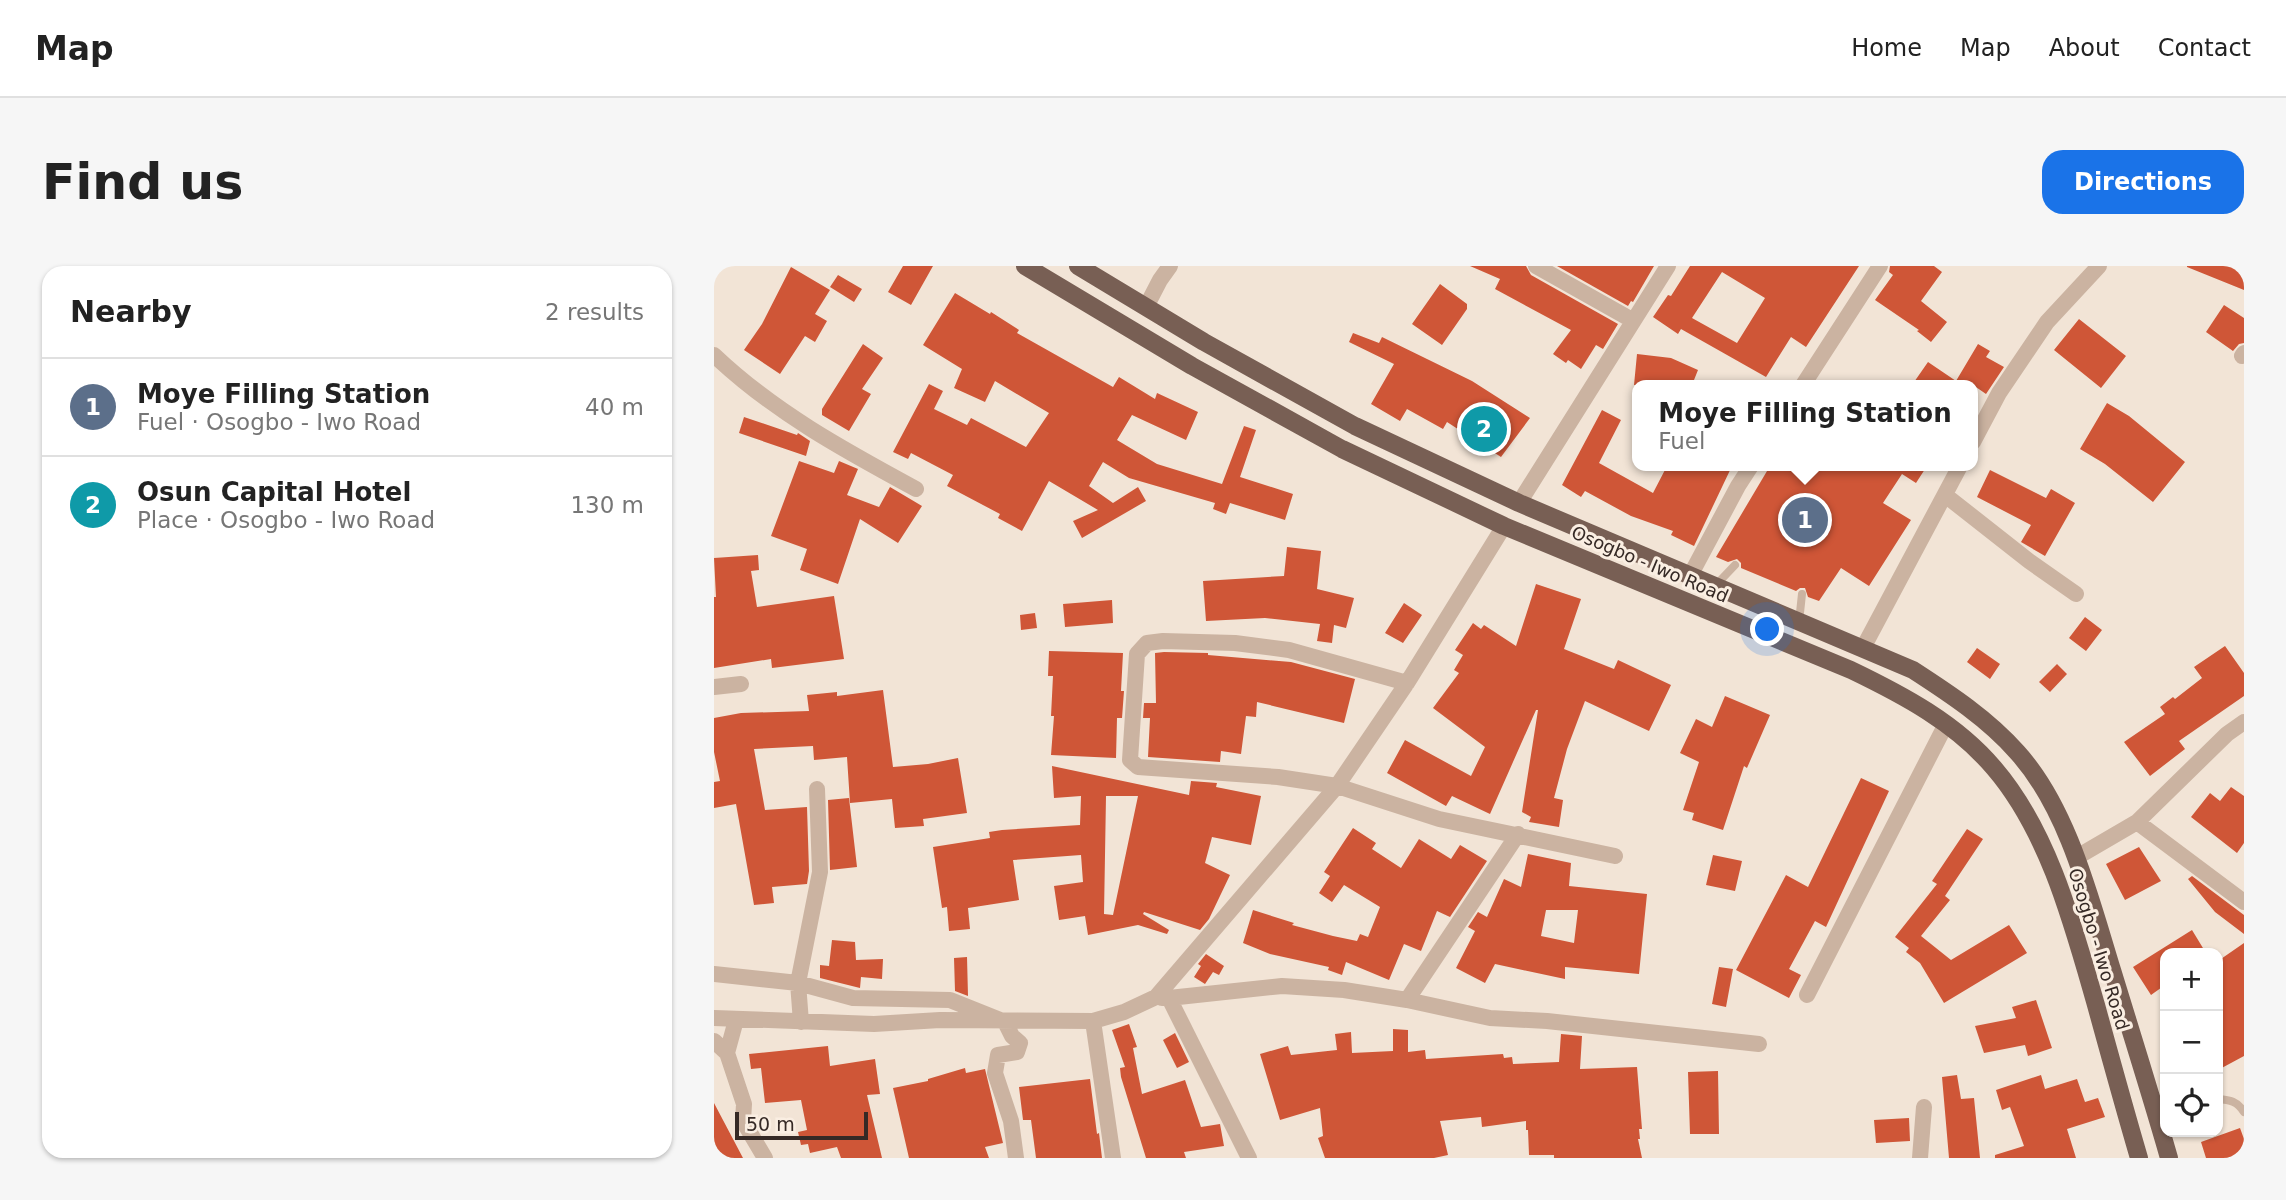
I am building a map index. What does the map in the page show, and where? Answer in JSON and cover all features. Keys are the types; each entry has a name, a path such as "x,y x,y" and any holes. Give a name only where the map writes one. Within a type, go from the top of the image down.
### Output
{"main road":[{"name":"Osogbo - Iwo Road","path":"1025,266 1192,366 1342,450 1504,526 1851,670 1903,696 1946,724 1992,766 2014,793 2052,867 2072,921 2139,1158"},
{"name":"Osogbo - Iwo Road","path":"1078,266 1355,426 1519,503 1913,670 1951,694 2018,752 2043,788 2077,857 2160,1117"},
{"name":"Osogbo - Iwo Road","path":"2165,1137 2169,1158"}],"street":[{"path":"1146,307 1170,266"},
{"path":"1536,266 1633,320"},
{"path":"1519,503 1668,266"},
{"path":"1806,380 1880,266"},
{"path":"1978,433 1999,393 2047,322 2099,266"},
{"path":"714,355 734,374 801,425 916,489"},
{"path":"1690,576 1748,471"},
{"path":"1863,648 1957,471"},
{"path":"1945,495 2076,594"},
{"path":"1163,998 1337,786 1407,683 1504,526"},
{"path":"1407,683 1289,650 1235,643 1147,643 1137,654 1130,760 1138,767 1278,777 1337,786 1439,819 1615,856"},
{"path":"714,687 741,684"},
{"path":"2077,857 2137,822 2227,734 2244,722"},
{"path":"1807,995 1946,724"},
{"path":"801,1022 798,983 820,872 817,789"},
{"path":"2137,822 2244,902"},
{"path":"1407,1000 1518,834"},
{"path":"714,974 798,983 853,998 950,1000 1005,1022 1020,1043 1020,1048 1017,1052 998,1055 995,1073 1011,1121 1016,1158"},
{"path":"714,1018 874,1024 940,1020 1093,1021 1163,998 1282,986 1344,990 1490,1018 1547,1021 1759,1044"},
{"path":"1163,998 1249,1158"},
{"path":"727,1053 736,1020"},
{"path":"1093,1021 1113,1158"},
{"path":"714,1041 727,1053 744,1104 743,1121 765,1158"},
{"path":"1920,1158 1924,1107"}],"lane":[{"path":"1715,586 1735,565"},
{"path":"1799,622 1802,594"},
{"path":"2223,1099 2231,1100 2244,1112"}],"building":[{"path":"903,266 933,266 911,305 888,292"},
{"path":"1470,266 1526,266 1531,275 1618,324 1603,349 1596,345 1581,369 1553,354 1571,330 1495,289 1500,279"},
{"path":"1557,266 1654,266 1628,306"},
{"path":"1690,266 1859,266 1806,347 1791,337 1766,377 1681,329 1678,334 1653,317 1668,295 1671,296","holes":["1722,272 1765,298 1737,343 1692,318"]},
{"path":"1890,266 1934,266 1942,272 1921,301 1947,322 1931,342 1917,331 1919,330 1875,300 1893,275 1889,272"},
{"path":"2187,266 2244,266 2244,290 2187,267"},
{"path":"791,267 830,290 815,314 827,321 815,342 805,336 780,374 744,350 762,324"},
{"path":"838,275 862,289 854,302 830,287"},
{"path":"1440,284 1467,304 1467,309 1442,345 1412,324"},
{"path":"955,293 1019,330 1017,333 1113,387 1119,377 1155,399 1157,393 1198,412 1186,440 1132,415 1117,440 1157,464 1222,484 1244,426 1256,430 1240,477 1293,494 1285,520 1230,503 1226,514 1213,509 1215,503 1129,478 1103,462 1089,486 1113,503 1138,487 1146,501 1082,538 1073,521 1098,510 1049,481 1022,531 998,518 1000,514 947,486 953,475 911,453 908,459 893,452 929,384 943,391 934,409 967,425 971,418 1026,447 1049,413 995,381 985,402 954,388 962,369 923,345"},
{"path":"2224,305 2244,318 2244,343 2239,344 2233,351 2206,332"},
{"path":"2079,319 2126,356 2101,388 2054,350"},
{"path":"1353,333 1379,343 1382,337 1472,381 1530,418 1501,457 1447,422 1443,429 1407,409 1400,421 1371,404 1394,364 1349,342"},
{"path":"863,344 883,358 862,389 871,394 849,431 822,415 822,409"},
{"path":"1978,344 1990,351 1986,357 2004,367 1986,394 1978,388 1978,380 1957,380"},
{"path":"1637,354 1671,358 1698,370 1694,380 1634,380"},
{"path":"1928,362 1955,380 1915,380"},
{"path":"2107,403 2129,416 2185,462 2153,502 2105,464 2080,449"},
{"path":"1602,410 1621,420 1599,463 1653,493 1664,471 1730,471 1694,546 1671,535 1673,531 1631,516 1585,491 1581,497 1562,485"},
{"path":"744,417 797,435 798,433 810,441 806,456 739,433"},
{"path":"799,461 834,473 839,461 858,469 847,495 879,507 890,487 922,506 898,543 860,519 838,584 800,570 807,549 771,536"},
{"path":"1990,470 2046,498 2051,489 2075,503 2045,556 2021,542 2031,525 1977,497"},
{"path":"1767,471 1924,471 1916,483 1902,474 1883,503 1911,520 1869,586 1841,568 1819,601 1808,597 1805,588 1796,591 1741,568 1737,559 1728,562 1716,557"},
{"path":"1287,547 1321,551 1317,589 1354,598 1346,628 1334,625 1332,643 1317,641 1320,624 1265,618 1206,621 1203,581 1284,576"},
{"path":"758,555 759,570 751,571 757,607 834,596 844,659 772,668 771,659 714,668 714,558"},
{"path":"1536,584 1581,599 1564,649 1614,669 1618,660 1671,685 1649,731 1585,701 1567,749 1554,798 1563,800 1559,827 1529,822 1531,817 1522,812 1538,710 1490,814 1452,796 1446,806 1387,773 1405,740 1471,776 1485,747 1433,708 1459,673 1454,670 1463,655 1455,650 1473,623 1481,629 1484,625 1516,646"},
{"path":"1112,600 1113,623 1065,627 1063,604"},
{"path":"1404,603 1422,615 1403,643 1385,633"},
{"path":"1035,613 1037,628 1021,630 1020,615"},
{"path":"2085,617 2102,630 2086,651 2069,638"},
{"path":"2225,646 2244,673 2244,696 2179,741 2185,749 2150,776 2124,742 2165,714 2160,707 2202,678 2194,667"},
{"path":"1977,648 2000,664 1990,679 1967,662"},
{"path":"1049,651 1123,653 1121,691 1124,691 1122,718 1117,718 1116,758 1051,755 1054,716 1051,716 1053,676 1048,676"},
{"path":"1155,653 1208,653 1291,662 1355,679 1344,723 1257,702 1256,717 1246,716 1241,754 1221,751 1220,762 1148,757 1150,718 1143,718 1144,703 1156,703"},
{"path":"2057,664 2067,674 2050,692 2039,682"},
{"path":"883,690 893,767 958,758 967,813 923,819 924,826 895,828 892,799 850,803 847,757 814,760 813,746 754,749 765,810 807,807 809,871 807,884 772,887 774,903 754,905 736,804 714,808 714,782 720,781 714,752 714,718 741,713 809,711 807,695 837,692 837,696"},
{"path":"1725,696 1770,715 1747,768 1744,766 1723,830 1692,820 1694,813 1683,810 1699,762 1680,753 1696,719 1712,727"},
{"path":"1052,766 1189,795 1191,781 1217,783 1216,787 1261,796 1251,845 1212,837 1205,863 1230,875 1209,919 1200,930 1144,912 1143,914 1169,930 1167,934 1138,925 1088,935 1085,916 1059,920 1054,886 1083,882 1081,855 1013,860 1019,900 968,908 970,929 949,931 947,907 942,908 933,847 990,838 989,832 1002,830 1080,825 1081,796 1054,798","holes":["1106,796 1138,796 1113,915 1104,914"]},
{"path":"1861,778 1889,791 1826,927 1815,921 1789,969 1801,975 1789,998 1736,970 1786,875 1808,887"},
{"path":"2231,787 2244,796 2244,843 2237,853 2191,817 2210,793 2220,801"},
{"path":"849,798 857,867 830,870 828,800"},
{"path":"1353,828 1376,843 1372,849 1401,868 1419,839 1451,859 1460,845 1487,861 1450,917 1437,911 1421,951 1404,944 1389,980 1346,962 1342,975 1328,970 1329,967 1270,954 1243,943 1253,910 1294,923 1292,925 1333,936 1357,941 1360,934 1368,937 1380,907 1344,885 1332,902 1319,893 1330,876 1324,872"},
{"path":"1967,829 1983,839 1945,896 1950,900 1921,936 1951,960 2009,925 2027,953 1944,1003 1920,963 1906,952 1909,948 1895,937 1937,884 1932,881"},
{"path":"2139,847 2161,881 2125,900 2106,864"},
{"path":"1528,854 1571,863 1569,886 1647,894 1639,974 1565,967 1565,979 1495,964 1485,983 1456,968 1475,931 1468,927 1478,912 1487,917 1504,879 1521,887","holes":["1546,910 1578,910 1574,943 1541,936"]},
{"path":"1713,855 1742,861 1735,891 1706,885"},
{"path":"2192,876 2244,915 2244,934 2215,912 2188,879"},
{"path":"2192,930 2203,948 2163,948"},
{"path":"832,940 855,942 856,960 883,959 882,979 861,977 860,988 820,978 820,965 829,966"},
{"path":"2244,943 2244,1056 2223,1067 2223,1011 2223,958"},
{"path":"2160,950 2160,989 2151,995 2133,967"},
{"path":"1206,954 1224,966 1219,975 1213,972 1205,984 1194,977 1201,966 1198,964"},
{"path":"967,957 968,996 955,991 954,958"},
{"path":"1719,967 1733,969 1726,1007 1712,1004"},
{"path":"2036,1000 2052,1048 2028,1056 2025,1045 1984,1053 1975,1026 2016,1018 2012,1007"},
{"path":"1129,1024 1137,1047 1133,1048 1142,1094 1185,1080 1201,1127 1220,1124 1224,1146 1184,1152 1186,1158 1146,1158 1121,1077 1120,1068 1125,1067 1112,1030"},
{"path":"1393,1029 1408,1030 1408,1052 1425,1050 1426,1059 1503,1054 1504,1058 1512,1057 1513,1064 1559,1062 1561,1034 1582,1036 1580,1069 1637,1067 1642,1129 1639,1129 1638,1139 1642,1158 1554,1158 1554,1155 1529,1155 1526,1121 1482,1127 1481,1117 1440,1121 1448,1155 1434,1158 1325,1158 1318,1138 1323,1136 1320,1108 1280,1120 1260,1054 1288,1046 1291,1055 1337,1050 1335,1034 1351,1032 1352,1053 1393,1051"},
{"path":"1175,1033 1189,1062 1177,1068 1163,1040"},
{"path":"828,1046 830,1066 875,1059 880,1094 867,1095 882,1158 841,1158 837,1147 810,1153 808,1144 801,1145 798,1132 807,1130 801,1100 765,1103 761,1068 751,1069 749,1054"},
{"path":"965,1068 966,1073 985,1069 1003,1143 985,1147 989,1158 909,1158 893,1088 928,1081"},
{"path":"1718,1071 1719,1134 1690,1134 1688,1072"},
{"path":"1957,1075 1961,1099 1974,1098 1980,1158 1949,1158 1942,1077"},
{"path":"2041,1075 2045,1089 2077,1079 2085,1102 2098,1098 2105,1117 2067,1129 2076,1158 1995,1158 1995,1155 2024,1146 2010,1107 2002,1110 1996,1090"},
{"path":"1090,1079 1102,1158 1036,1158 1031,1120 1023,1120 1019,1087"},
{"path":"714,1103 743,1158 714,1158"},
{"path":"1909,1118 1910,1141 1876,1143 1874,1120"},
{"path":"2240,1128 2244,1139 2244,1158 2206,1158 2201,1142 2223,1137 2223,1134"}],"place":[{"name":"Osun Capital Hotel","path":"1484,429"},
{"name":"Moye Filling Station","path":"1805,520"}]}
